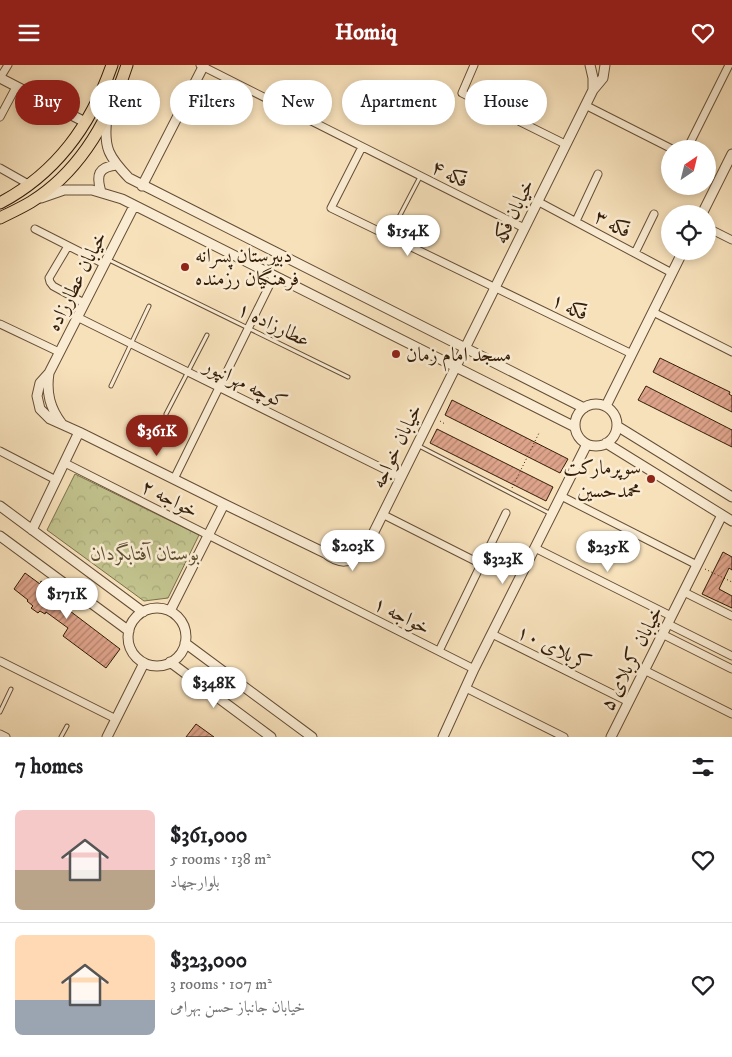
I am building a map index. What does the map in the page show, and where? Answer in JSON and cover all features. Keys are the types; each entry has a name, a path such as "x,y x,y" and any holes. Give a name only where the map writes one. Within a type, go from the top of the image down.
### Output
{"main road":[{"path":"0,203 22,192 51,168 85,122 103,88 112,65"},
{"path":"121,80 127,65"},
{"path":"0,219 32,201 62,177 81,157 102,125"}],"street":[{"path":"8,65 0,78 15,86"},
{"path":"474,65 462,93 566,144"},
{"path":"590,65 593,90"},
{"name":"خیابان فکه","path":"464,348 585,105 593,90 603,78 605,65"},
{"path":"692,140 729,65"},
{"path":"142,186 203,66"},
{"name":"فکه ۴","path":"203,66 524,228"},
{"path":"0,117 15,89"},
{"path":"585,105 661,143"},
{"path":"80,119 85,122"},
{"path":"106,125 104,137 112,160 129,178 142,186 584,408"},
{"name":"فکه ۱","path":"362,147 331,208 632,354"},
{"path":"706,205 732,154"},
{"path":"101,193 98,180 100,172 107,166 117,165"},
{"path":"0,169 30,185"},
{"path":"576,221 598,174"},
{"path":"32,201 64,190 92,189 122,199 575,427"},
{"name":"فکه ۳","path":"537,201 672,273"},
{"name":"خیابان عطارزاده","path":"134,206 49,373 40,383 37,396 40,409 50,419 174,479"},
{"path":"635,253 654,214"},
{"path":"35,229 68,246 105,261"},
{"path":"716,232 732,240"},
{"path":"68,246 49,278 50,282 53,286 84,303"},
{"path":"606,406 678,260"},
{"path":"174,479 274,276"},
{"path":"653,312 732,351"},
{"name":"کوچه مهرانپور","path":"77,317 400,477"},
{"path":"0,324 59,352"},
{"name":"خیابان خواجه","path":"174,479 325,553 334,560 344,562 355,559 364,552 464,348"},
{"path":"591,405 606,406 615,415 618,426 614,436 606,443 594,446 587,444 581,439 575,427 577,416 584,408 591,405"},
{"path":"618,426 732,497"},
{"path":"32,530 79,432"},
{"path":"606,443 732,521"},
{"path":"443,737 474,669 587,444"},
{"path":"0,451 56,481"},
{"name":"خواجه ۲","path":"65,463 208,535"},
{"path":"561,496 697,565"},
{"path":"170,611 224,503"},
{"path":"0,506 143,612"},
{"path":"439,651 506,513"},
{"path":"382,514 481,564"},
{"name":"خیابان کربلای ۵","path":"611,737 722,515"},
{"name":"خواجه ۱","path":"208,535 474,669"},
{"path":"0,536 129,631"},
{"path":"535,548 670,620 732,656"},
{"path":"684,593 732,616"},
{"path":"156,608 170,611 181,621 184,628 185,643 177,657 170,662 157,666 144,663 133,653 128,639 129,631 136,617 143,612 156,608"},
{"name":"کربلای ۱۰","path":"492,634 629,702"},
{"path":"662,634 732,669"},
{"path":"185,643 312,737"},
{"path":"0,661 116,719"},
{"path":"170,662 271,737"},
{"path":"107,737 144,663"},
{"path":"644,670 732,714"},
{"path":"466,688 564,737"},
{"path":"0,734 6,737"}],"lane":[{"path":"398,219 420,176"},
{"name":"عطارزاده ۱","path":"105,261 348,377"},
{"path":"111,386 149,306"},
{"path":"166,414 206,335"},
{"path":"416,445 552,514"},
{"path":"0,712 11,689"},
{"path":"61,737 66,726"}],"path":[{"path":"512,487 539,433"},
{"path":"697,565 732,583"}],"green space":[{"name":"بوستان آفتابگردان","path":"75,474 199,535 168,598 144,601 47,530"}],"building":[{"path":"660,358 730,392 729,394 732,396 732,412 653,372"},
{"path":"646,386 732,430 732,447 638,400"},
{"path":"452,400 568,459 560,473 445,415"},
{"path":"437,429 553,487 546,501 430,443"},
{"path":"723,552 732,557 732,570 729,568 719,589 732,596 732,608 702,594"},
{"path":"25,573 40,584 41,581 60,595 59,597 73,607 70,611 120,649 106,668 63,636 68,628 46,612 45,614 40,611 38,613 31,608 33,606 28,600 14,589"},
{"path":"196,724 214,737 186,737"}],"place":[{"name":"دبیرستان پسرانه فرهنگیان رزمنده","path":"185,267"},
{"name":"مسجد امام زمان","path":"396,354"},
{"name":"سوپرمارکت محمدحسین","path":"651,479"}]}
